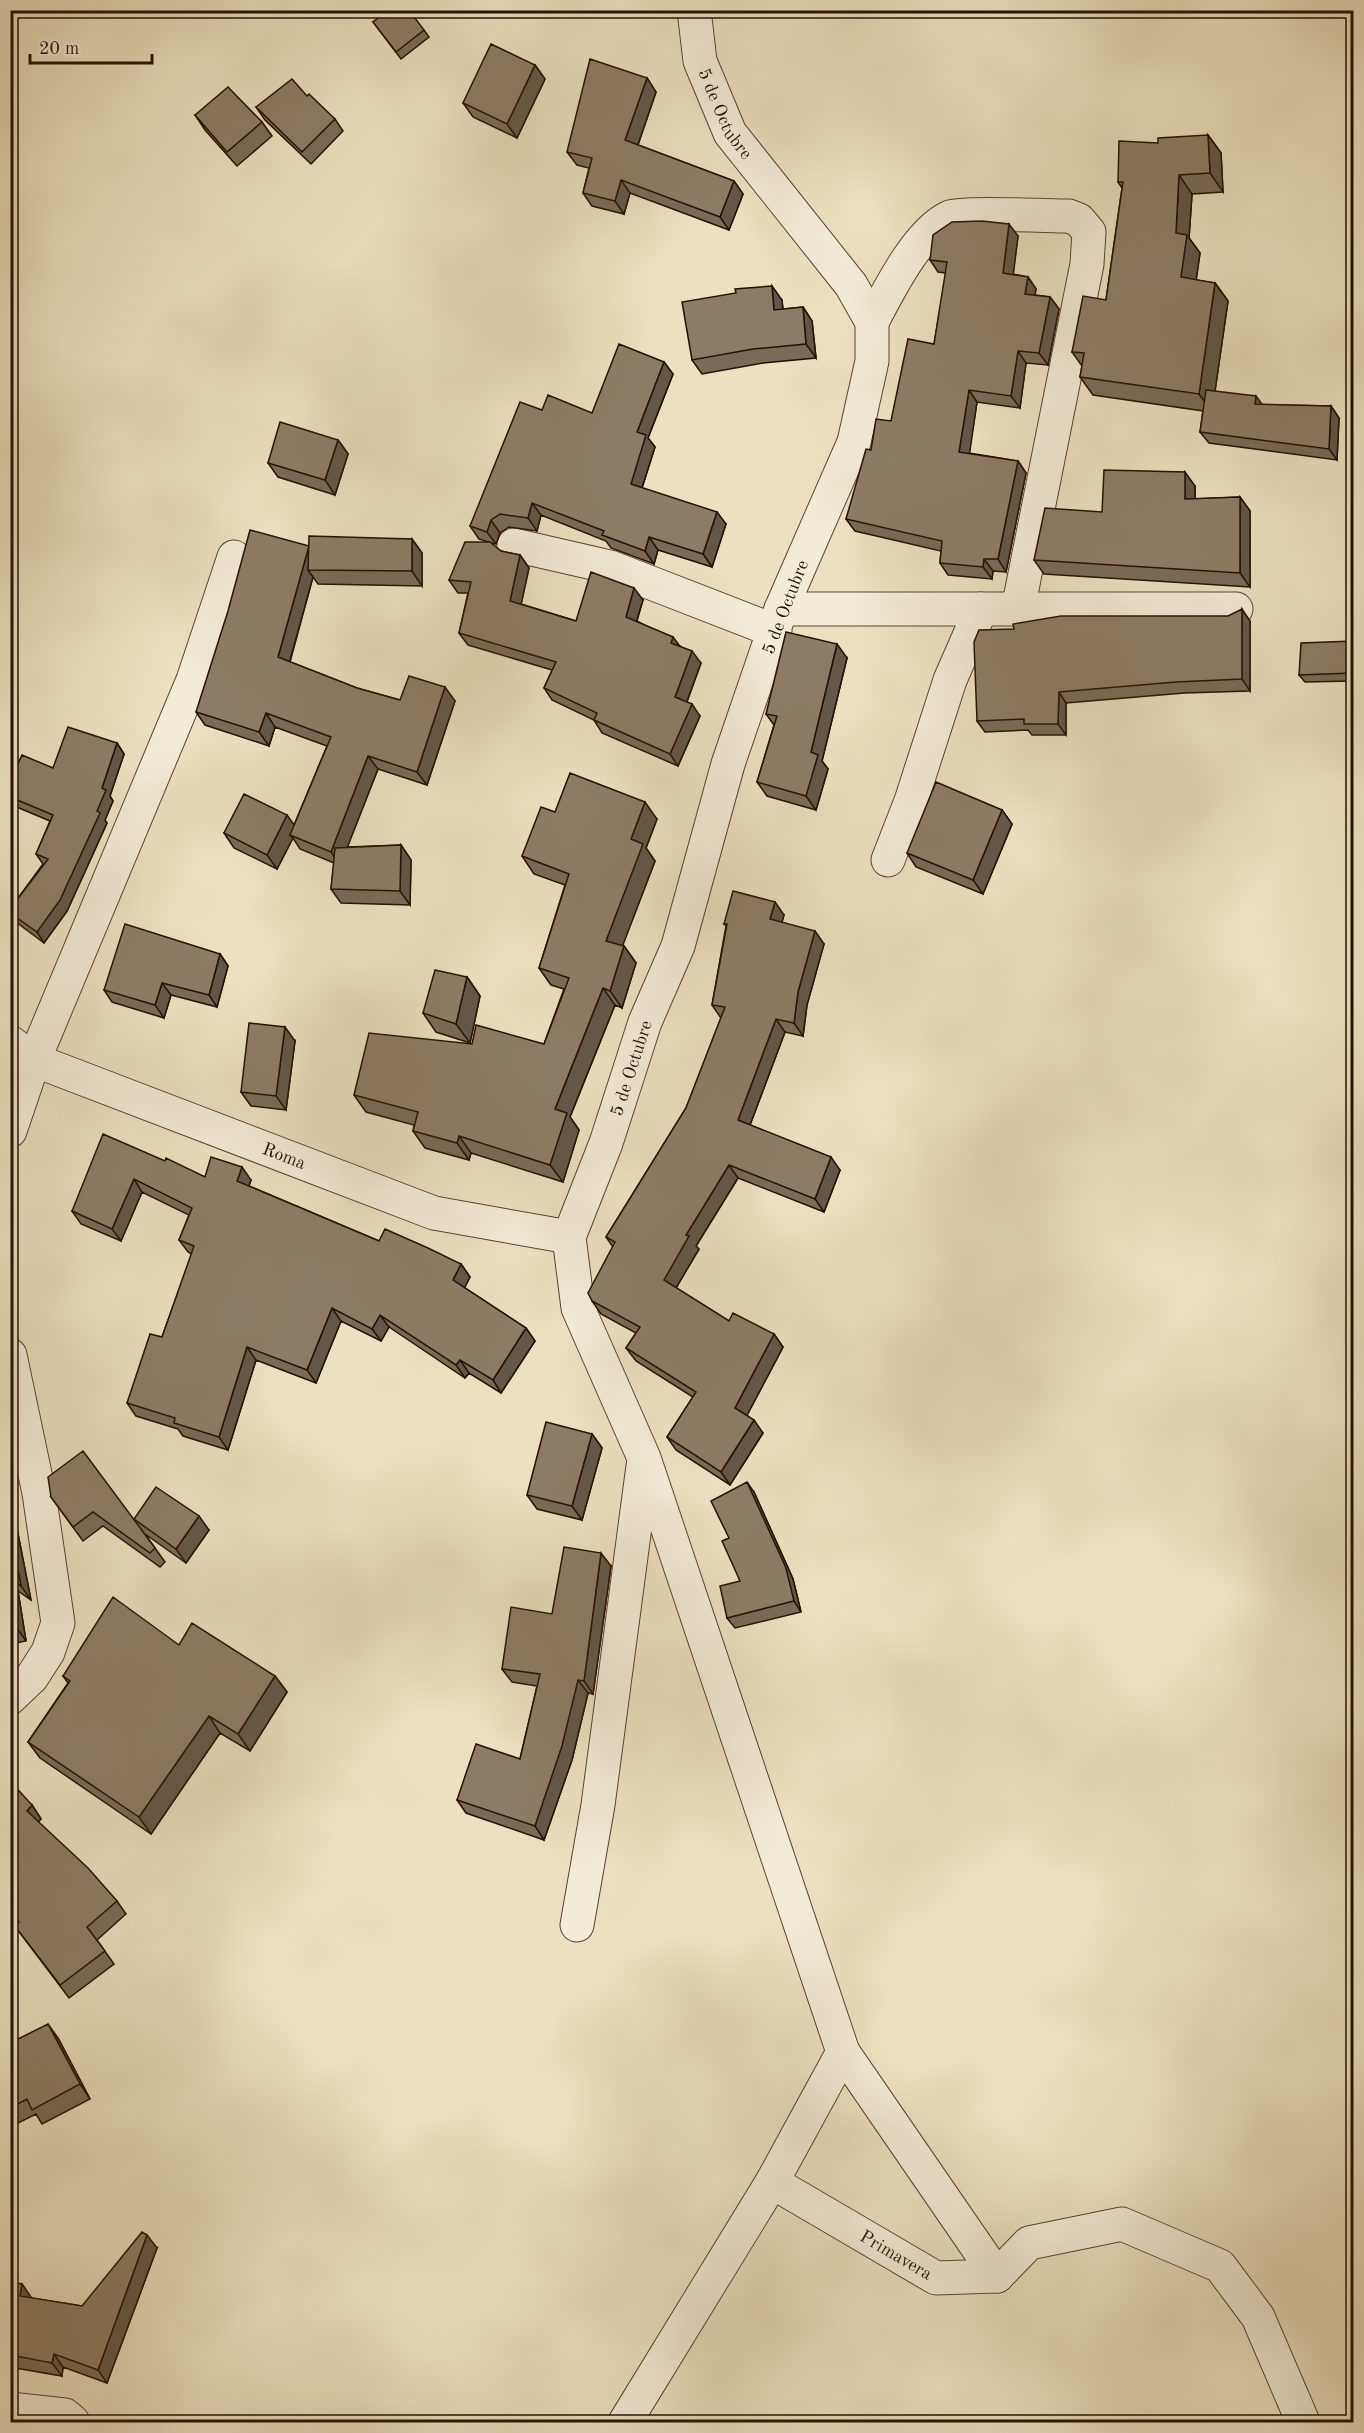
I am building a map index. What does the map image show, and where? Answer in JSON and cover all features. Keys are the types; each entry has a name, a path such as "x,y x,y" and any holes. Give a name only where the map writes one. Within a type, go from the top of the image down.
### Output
{"street":[{"name":"5 de Octubre","path":"569,1238 606,1143 645,1022 678,946 728,764 778,620 855,442 872,361 872,322 851,285 730,133 700,62 694,10"},
{"path":"872,322 895,279 920,242 951,217 1069,216 1079,220 1089,232 1087,264 1018,609"},
{"path":"514,545 610,567 778,620 981,609 1236,609"},
{"path":"10,1131 22,1051 193,680 234,557"},
{"path":"888,860 911,801 950,680 981,609"},
{"name":"Roma","path":"22,1051 434,1213 569,1238"},
{"path":"569,1238 578,1308 644,1458 843,2052 997,2276 1029,2243 1122,2224 1220,2266 1258,2317 1303,2422"},
{"path":"10,1355 39,1493 58,1623 48,1652 32,1677 10,1698"},
{"path":"577,1925 598,1805 644,1458"},
{"path":"625,2422 772,2182 843,2052"},
{"name":"Primavera","path":"772,2182 936,2278 997,2276"},
{"path":"10,2409 65,2415 73,2422"}],"building":[{"path":"388,10 409,10 424,30 396,52 373,22"},
{"path":"491,44 535,65 507,124 463,103"},
{"path":"590,59 647,78 625,140 734,181 720,217 621,180 615,201 583,193 592,158 567,152"},
{"path":"292,79 307,96 309,94 335,119 302,152 256,107"},
{"path":"228,87 262,122 227,152 195,115"},
{"path":"1208,135 1210,173 1179,175 1176,233 1187,235 1181,277 1215,283 1199,394 1080,377 1084,353 1072,352 1083,296 1106,300 1123,182 1118,182 1119,141 1158,143 1158,138"},
{"path":"982,221 1009,224 1003,273 1028,277 1025,294 1050,297 1039,353 1018,351 1011,396 969,390 959,452 1018,461 998,559 984,559 983,567 940,563 942,541 846,519 866,449 871,450 876,419 891,421 908,339 934,344 947,262 930,260 933,235 952,222"},
{"path":"772,286 774,310 803,307 806,344 753,349 692,360 682,302 736,293 735,289"},
{"path":"619,344 664,362 637,432 646,435 631,484 717,512 703,554 649,537 645,551 602,535 604,531 532,503 528,518 500,514 491,520 487,532 470,526 520,402 542,410 548,395 592,413"},
{"path":"1206,390 1256,396 1255,404 1331,406 1329,449 1200,432"},
{"path":"280,422 338,440 325,480 268,463"},
{"path":"1104,470 1185,472 1185,499 1240,497 1240,573 1034,560 1045,508 1102,512"},
{"path":"250,530 309,546 278,657 357,688 400,700 409,676 445,687 417,772 368,756 331,852 290,835 331,737 266,713 259,732 196,712 228,611"},
{"path":"309,536 412,539 412,571 308,570"},
{"path":"465,542 490,542 501,551 520,555 510,601 576,621 591,572 634,588 626,617 673,637 671,643 692,651 675,697 692,704 670,754 594,720 597,713 544,688 556,662 459,633 471,582 449,580"},
{"path":"1242,609 1242,679 1059,692 1058,724 1024,724 1024,719 977,721 974,642 979,630 1014,629 1013,624 1061,616 1228,616"},
{"path":"786,632 837,644 811,752 818,755 806,796 757,782 777,716 766,714"},
{"path":"1353,641 1353,673 1299,675 1301,643"},
{"path":"68,727 117,743 102,788 106,790 97,811 100,813 60,900 37,932 10,913 10,909 48,859 36,854 53,815 10,797 10,781 22,755 53,768"},
{"path":"570,773 645,802 631,839 643,844 606,941 624,946 610,991 603,988 555,1109 567,1113 550,1165 459,1136 457,1143 413,1131 418,1112 354,1095 369,1033 472,1044 476,1025 544,1044 569,978 539,968 569,874 522,856 541,807 555,812"},
{"path":"936,782 1002,810 973,880 907,853"},
{"path":"244,794 287,815 267,855 224,833"},
{"path":"401,845 400,891 331,889 335,848"},
{"path":"733,891 775,902 770,919 815,931 798,992 794,1023 776,1019 738,1120 831,1157 815,1199 729,1165 686,1235 689,1236 664,1280 729,1321 733,1313 774,1334 735,1408 754,1420 721,1472 667,1437 696,1392 626,1348 640,1327 592,1301 588,1293 615,1242 606,1237 686,1108 725,1007 712,1005 727,924 724,924"},
{"path":"125,924 220,954 209,995 162,983 155,1005 104,990"},
{"path":"435,970 467,977 456,1024 423,1013"},
{"path":"249,1023 285,1027 276,1096 241,1092"},
{"path":"103,1134 165,1161 166,1158 205,1177 211,1157 242,1167 237,1181 379,1241 385,1229 428,1248 461,1264 453,1280 526,1328 493,1380 460,1360 456,1365 380,1315 372,1329 332,1308 307,1370 247,1347 219,1437 174,1423 175,1418 127,1403 150,1334 162,1337 194,1246 179,1240 192,1208 134,1179 112,1229 72,1211"},
{"path":"546,1422 592,1434 572,1506 527,1495"},
{"path":"83,1451 155,1548 150,1553 93,1512 73,1527 51,1497 48,1477"},
{"path":"747,1482 786,1568 794,1601 727,1618 720,1586 740,1581 722,1541 729,1538 711,1501"},
{"path":"156,1487 199,1516 176,1549 134,1519"},
{"path":"10,1531 21,1586 10,1579"},
{"path":"564,1547 601,1553 584,1681 578,1680 562,1746 535,1826 457,1800 476,1744 520,1759 540,1674 502,1669 511,1607 552,1614"},
{"path":"10,1594 16,1627 10,1628"},
{"path":"113,1597 179,1645 192,1623 275,1676 238,1734 209,1716 139,1817 28,1742 70,1681 63,1676"},
{"path":"10,1781 32,1805 27,1811 88,1868 117,1901 87,1927 105,1951 60,1985 14,1925 19,1922 10,1908"},
{"path":"48,2024 80,2084 32,2110 27,2099 10,2108 10,2043"},
{"path":"142,2232 147,2235 98,2370 54,2354 52,2363 10,2355 10,2282 22,2284 20,2296 82,2306"}]}
